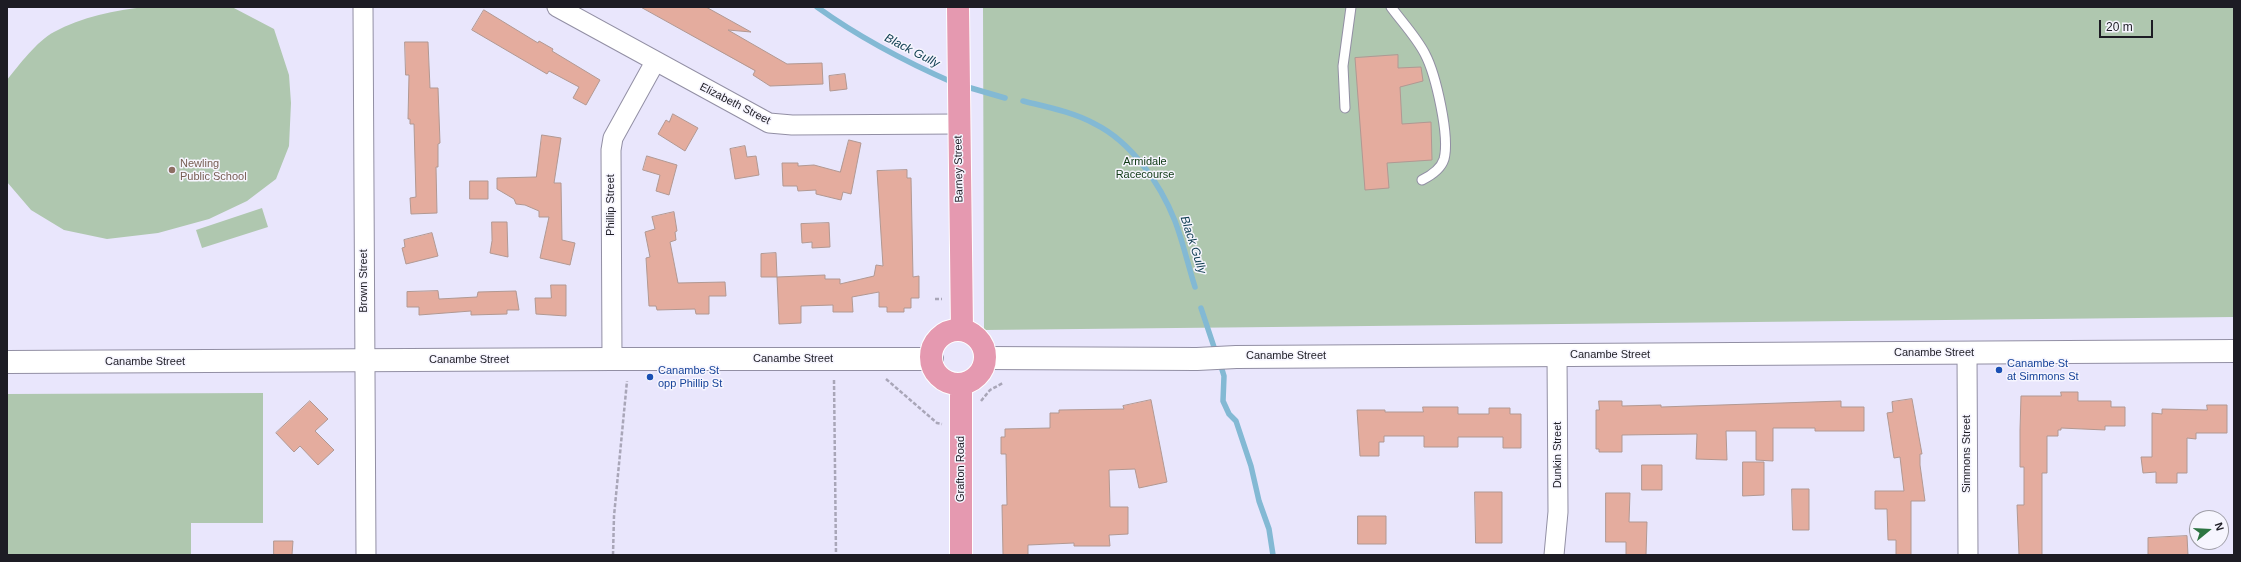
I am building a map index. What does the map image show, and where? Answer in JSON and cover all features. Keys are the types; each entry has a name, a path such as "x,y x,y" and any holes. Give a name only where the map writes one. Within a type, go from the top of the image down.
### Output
{"main road":[{"name":"Barney Street","path":"958,7 958,124 962,330"},
{"path":"962,330 973,335 978,340 982,345 985,358 978,376 973,380 961,384 947,382 936,373 932,359 932,351 940,338 946,334 962,330"},
{"name":"Grafton Road","path":"961,384 961,555"}],"street":[{"name":"Brown Street","path":"362,7 366,555"},
{"name":"Elizabeth Street","path":"557,7 655,62 769,123 792,125 958,124"},
{"name":"Phillip Street","path":"612,359 611,150 613,138 655,62"},
{"name":"Canambe Street","path":"985,358 1197,359 1236,357 2234,351"},
{"name":"Simmons Street","path":"1967,353 1968,555"},
{"name":"Dunkin Street","path":"1554,555 1558,512 1557,355"},
{"name":"Canambe Street","path":"7,362 932,359"}],"lane":[{"path":"1345,108 1343,66 1351,7"},
{"path":"1391,7 1425,54 1435,78 1440,104 1444,136 1444,160 1432,175 1422,180"}],"path":[{"path":"935,299 942,299"},
{"path":"886,374 886,379 937,423 944,424"},
{"path":"834,380 836,555"},
{"path":"614,555 614,516 627,381"},
{"path":"980,402 990,390 1004,383"}],"green space":[{"path":"146,7 232,7 274,29 289,75 291,103 289,146 276,179 247,201 209,219 158,233 107,239 64,230 31,210 7,182 7,80 35,47 54,32 87,18 123,10"},
{"name":"Armidale Racecourse","path":"983,7 2234,7 2234,317 984,330"},
{"path":"262,208 268,227 202,248 196,230"},
{"path":"263,393 263,523 191,523 191,555 7,555 7,394"}],"building":[{"path":"641,7 706,7 751,32 728,30 787,64 822,63 823,84 770,86 753,75 755,71"},
{"path":"484,10 538,43 539,41 553,49 552,51 600,80 586,105 573,98 579,87 549,71 547,74 472,30"},
{"path":"405,42 428,42 430,88 438,88 440,143 438,144 438,167 436,167 437,213 411,214 410,198 416,197 414,124 410,124 410,119 408,119 409,75 406,75"},
{"path":"1398,55 1398,68 1421,67 1423,81 1400,87 1402,124 1431,122 1432,160 1387,163 1389,188 1365,190 1355,58"},
{"path":"845,74 847,89 830,91 829,76"},
{"path":"673,114 698,128 685,151 658,134 666,120 669,122"},
{"path":"542,135 561,138 554,183 561,183 562,240 575,243 570,265 540,258 549,217 539,217 539,211 525,205 516,204 514,199 497,189 497,178 536,177"},
{"path":"849,140 861,143 851,194 843,192 841,200 816,194 816,190 798,191 797,186 783,186 782,163 798,163 798,166 814,165 840,172"},
{"path":"745,146 747,157 756,156 759,175 735,179 730,149"},
{"path":"647,156 677,165 669,195 656,191 660,175 643,170"},
{"path":"907,170 907,178 911,178 913,277 919,276 919,298 911,298 911,308 904,308 904,312 887,312 887,307 879,307 879,292 852,297 853,312 833,312 833,305 801,306 801,323 779,324 777,277 825,275 825,279 840,279 840,284 874,276 876,265 883,266 877,171"},
{"path":"470,181 488,181 488,199 470,199"},
{"path":"674,212 677,231 675,232 676,240 670,242 678,283 725,282 726,296 709,296 709,314 696,314 695,309 657,310 656,306 649,306 646,258 650,257 645,232 655,229 652,217"},
{"path":"492,222 507,222 508,257 490,253 492,241"},
{"path":"829,223 830,247 812,248 812,242 802,243 801,224"},
{"path":"432,233 438,256 406,264 402,248 405,247 404,240"},
{"path":"776,253 777,277 761,277 761,254"},
{"path":"551,285 566,285 566,316 536,314 535,298 551,298"},
{"path":"438,291 439,299 477,297 478,292 516,291 519,310 507,310 507,314 471,315 471,311 419,315 419,307 407,307 407,292"},
{"path":"2061,392 2078,392 2078,401 2111,401 2111,407 2125,407 2125,426 2105,426 2105,430 2061,428 2061,430 2058,430 2058,436 2047,436 2047,473 2042,473 2042,555 2019,555 2017,505 2024,505 2024,467 2020,467 2021,396 2061,396"},
{"path":"1912,399 1922,454 1920,454 1920,465 1925,501 1911,501 1911,555 1896,555 1896,540 1888,540 1887,509 1875,509 1875,491 1904,491 1900,457 1894,458 1887,413 1893,412 1892,402"},
{"path":"1151,400 1167,482 1139,488 1135,469 1109,470 1110,507 1128,507 1128,534 1109,535 1110,546 1074,546 1074,543 1028,545 1028,555 1003,555 1002,505 1007,505 1006,454 1001,454 1001,437 1005,437 1005,429 1050,428 1050,413 1059,413 1059,410 1124,409 1123,406"},
{"path":"310,401 328,419 315,431 334,450 318,465 300,446 294,452 276,433"},
{"path":"1599,401 1622,401 1622,406 1661,405 1661,407 1841,401 1841,407 1864,407 1864,431 1815,431 1815,428 1773,428 1773,461 1756,460 1756,431 1726,431 1727,460 1696,459 1697,434 1622,435 1622,452 1599,452 1599,449 1596,449 1596,410 1599,410"},
{"path":"2207,405 2227,405 2227,433 2196,433 2196,439 2187,438 2187,473 2177,473 2177,483 2156,483 2156,472 2143,473 2141,457 2152,457 2152,413 2162,414 2162,409 2207,410"},
{"path":"1423,407 1458,407 1458,414 1489,414 1489,408 1510,408 1510,414 1521,414 1521,448 1503,448 1503,437 1458,437 1458,447 1424,447 1424,436 1384,436 1384,442 1379,442 1379,456 1360,456 1357,410 1423,412"},
{"path":"1743,462 1764,462 1764,495 1743,496"},
{"path":"1642,465 1662,465 1662,490 1642,490"},
{"path":"1792,489 1809,489 1809,530 1793,530"},
{"path":"1475,492 1502,492 1502,543 1476,543"},
{"path":"1606,493 1630,493 1629,522 1647,522 1646,555 1626,555 1626,542 1606,542"},
{"path":"1358,516 1386,516 1386,544 1358,544"},
{"path":"2187,536 2188,555 2148,555 2148,538"},
{"path":"274,541 293,541 292,555 274,555"}],"waterway":[{"name":"Black Gully","path":"817,7 884,49 918,67 954,83"},
{"name":"Black Gully","path":"964,86 1005,98"},
{"name":"Black Gully","path":"1023,101 1078,116 1095,124 1121,141 1153,178 1169,207 1178,229 1195,287"},
{"name":"Black Gully","path":"1201,308 1216,353"},
{"name":"Black Gully","path":"1220,363 1224,376 1223,401 1229,414 1236,421 1251,466 1259,501 1269,529 1273,555"}],"place":[{"name":"Newling Public School","path":"172,170"},
{"name":"Canambe St at Simmons St","path":"1999,370"},
{"name":"Canambe St opp Phillip St","path":"650,377"}]}
